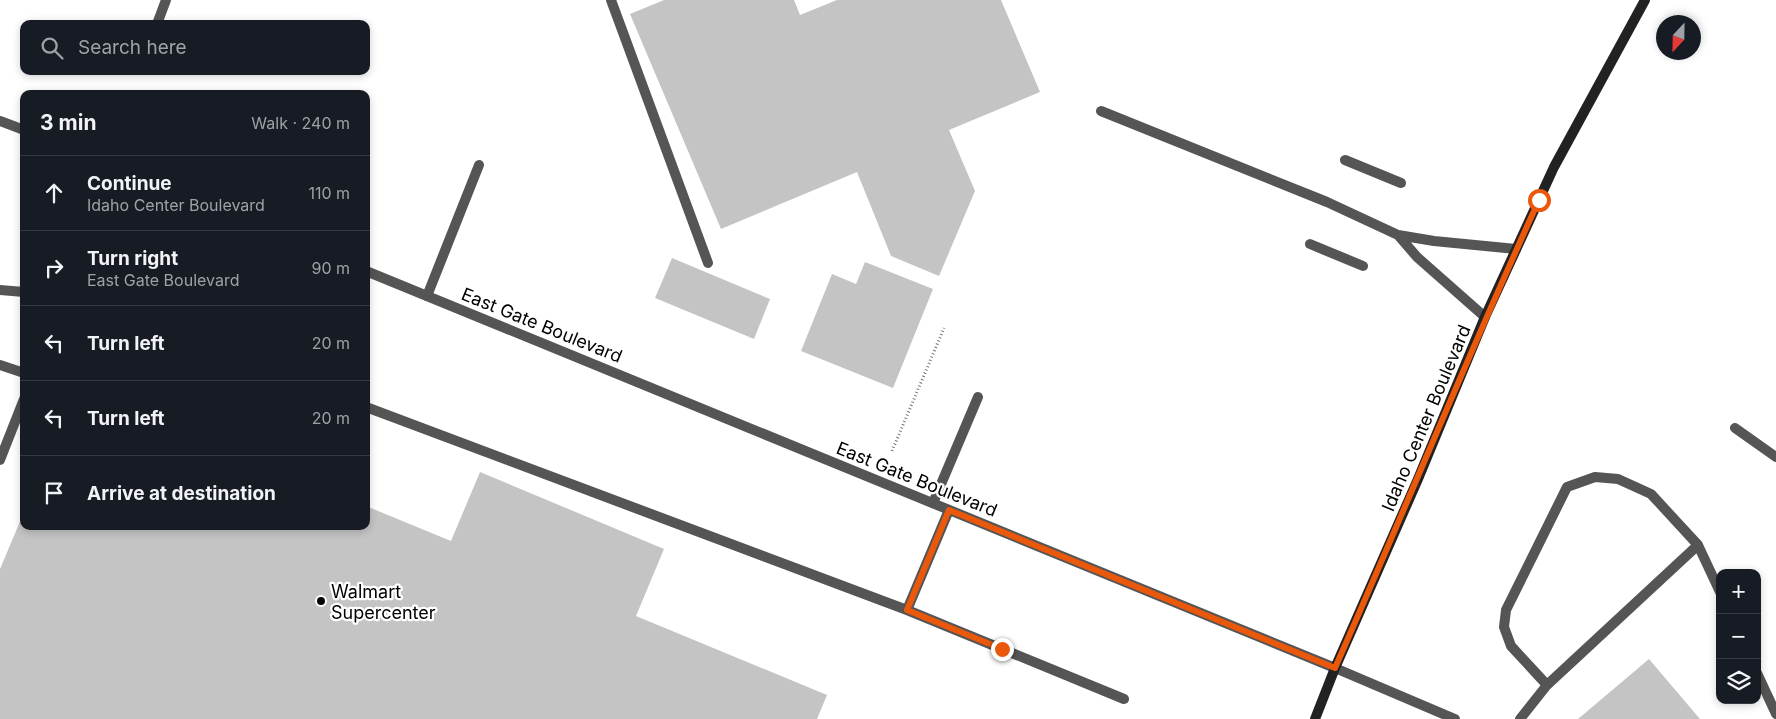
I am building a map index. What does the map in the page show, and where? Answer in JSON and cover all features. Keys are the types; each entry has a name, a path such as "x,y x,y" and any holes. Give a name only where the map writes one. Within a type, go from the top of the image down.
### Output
{"main road":[{"name":"Idaho Center Boulevard","path":"1315,719 1485,317 1516,249 1554,167 1645,0"}],"street":[{"path":"158,20 166,0"},
{"path":"611,0 708,263"},
{"path":"1101,111 1327,202 1398,234 1434,241 1516,249"},
{"path":"0,121 20,128"},
{"path":"1345,160 1400,183"},
{"path":"427,296 480,165"},
{"path":"1398,234 1417,257 1485,317"},
{"path":"1310,244 1363,266"},
{"name":"East Gate Boulevard","path":"370,273 1335,668 1454,719"},
{"path":"0,290 20,292"},
{"path":"0,364 20,372"},
{"path":"933,503 978,397"},
{"path":"0,460 20,409"},
{"path":"370,409 907,610 1124,699"},
{"path":"1735,428 1776,457"},
{"path":"1547,685 1511,646 1504,627 1506,610 1567,488 1595,477 1618,479 1651,494 1698,545 1716,583"},
{"path":"907,610 949,510"},
{"path":"1520,719 1547,685 1698,545"},
{"path":"1761,682 1776,714"}],"path":[{"path":"892,451 944,328"}],"building":[{"path":"664,0 794,0 800,15 837,0 1001,0 1040,92 949,130 975,191 939,276 891,256 857,172 721,229 630,14"},
{"path":"672,258 770,299 754,339 655,298"},
{"path":"865,262 933,289 893,388 801,351 832,274 856,284"},
{"name":"Walmart Supercenter","path":"480,472 664,549 636,616 827,695 817,719 0,719 0,569 20,522 20,530 370,530 370,508 451,541"},
{"path":"1649,659 1700,719 1578,719"}],"place":[{"name":"Walmart Supercenter","path":"321,601"}],"route":[{"path":"1002,649 907,610 949,510 1335,668 1418,479 1485,317 1539,200"}]}
